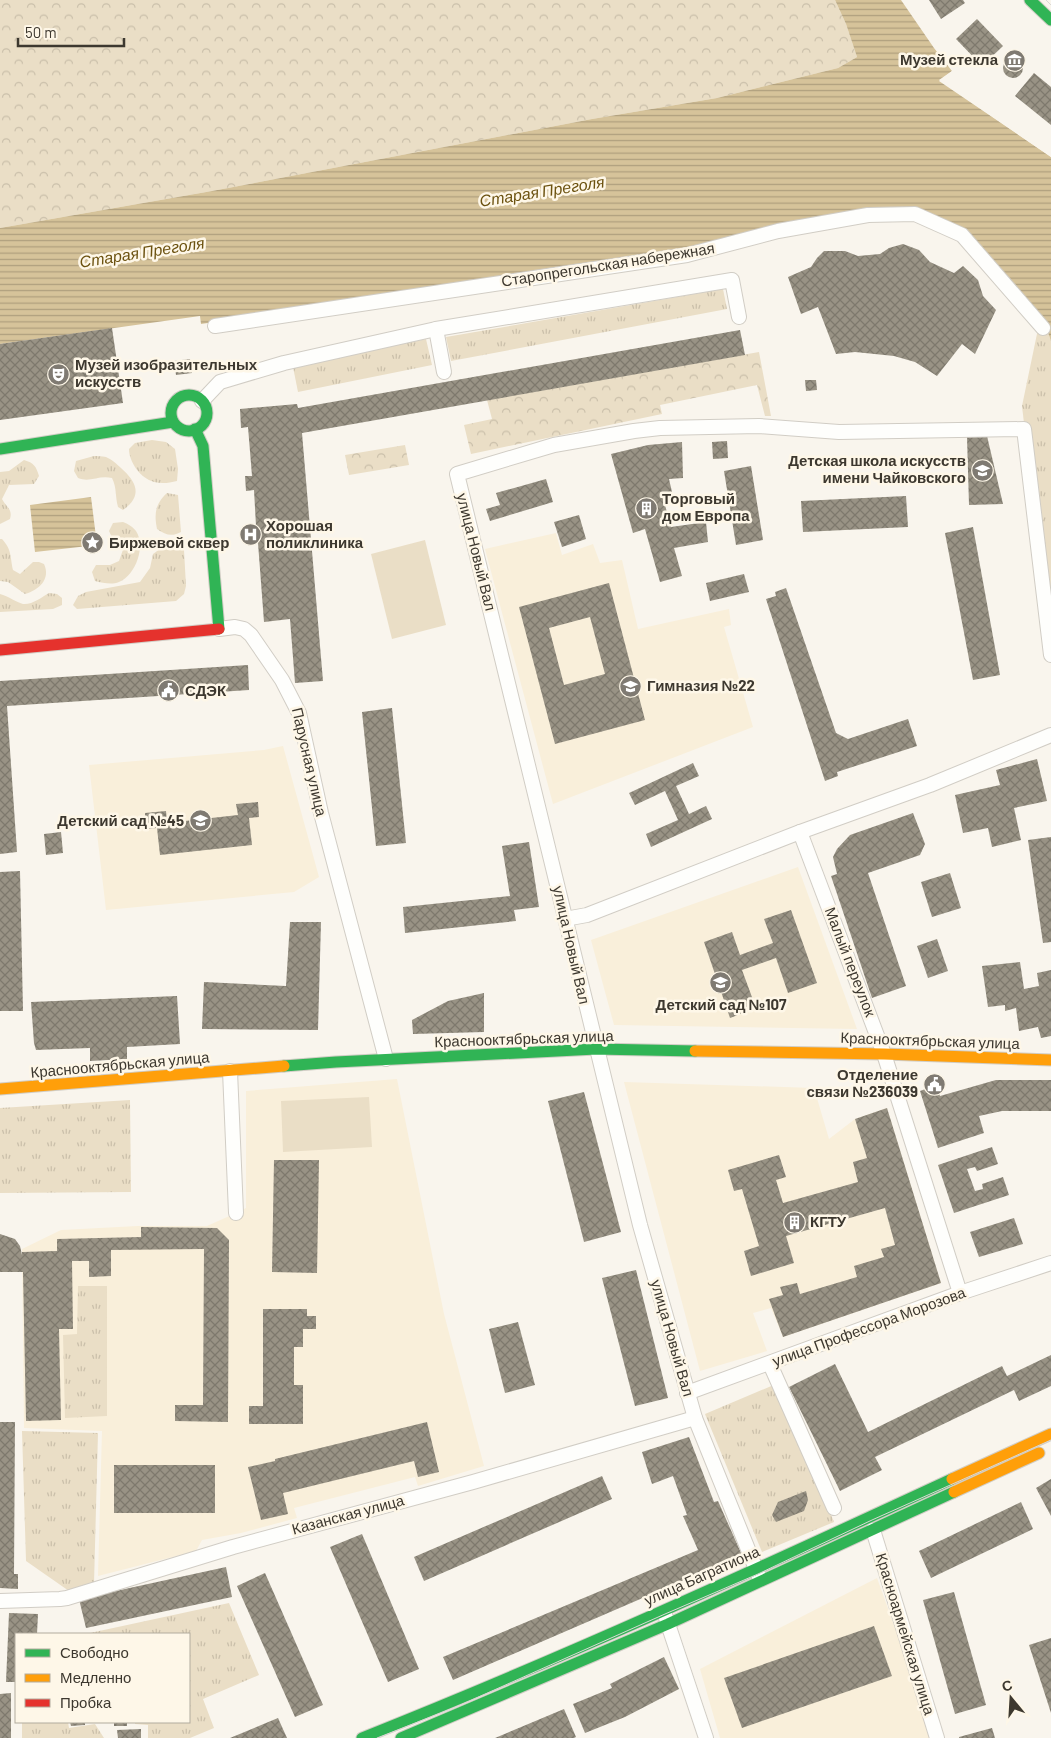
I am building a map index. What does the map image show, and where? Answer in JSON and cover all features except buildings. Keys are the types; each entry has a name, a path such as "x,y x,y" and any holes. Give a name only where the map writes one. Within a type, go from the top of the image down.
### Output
{"street":[{"path":"1030,0 1051,20"},
{"name":"Старопрегольская набережная","path":"215,326 687,255 778,231 868,215 915,214 962,235 1043,328"},
{"path":"202,401 220,382 284,363 436,329 732,280 739,317"},
{"path":"436,329 444,372"},
{"path":"192,395 202,401 206,416 200,426 195,429 183,429 174,422 171,410 181,396 192,395"},
{"path":"0,449 174,422"},
{"name":"улица Новый Вал","path":"759,1576 687,1392 640,1225 457,474 554,445 634,430 759,426 838,432 1024,429 1051,655"},
{"path":"195,429 203,446 219,629"},
{"name":"Парусная улица","path":"0,650 235,627 244,629 251,636 282,680 299,713 321,813 386,1059"},
{"path":"565,919 587,915 800,832 930,785 1051,735"},
{"name":"Малый переулок","path":"800,832 884,1054 960,1293"},
{"name":"Краснооктябрьская улица","path":"0,1090 386,1059 596,1049 884,1054 1051,1060"},
{"path":"230,1071 236,1213"},
{"name":"улица Профессора Морозова","path":"687,1392 770,1364 960,1293 1051,1263"},
{"path":"770,1364 834,1508"},
{"name":"Казанская улица","path":"0,1601 67,1598 233,1547 473,1482 696,1418"},
{"name":"улица Багратиона","path":"401,1738 668,1624 759,1576 1051,1434"},
{"name":"улица Багратиона","path":"362,1738 433,1725 663,1610 759,1576 873,1530 1051,1448"},
{"name":"Красноармейская улица","path":"873,1530 937,1738"},
{"path":"663,1610 706,1738"}],"shaded area":[{"name":"Гимназия №22","path":"556,533 562,555 593,544 600,563 622,560 638,629 729,609 731,625 724,627 753,727 553,804 485,549"},
{"name":"Детский сад №45","path":"283,746 319,877 294,892 106,910 89,765 264,750"},
{"name":"Детский сад №107","path":"798,867 857,1029 614,1025 591,940"},
{"path":"397,1079 444,1314 484,1466 418,1486 415,1477 294,1508 297,1518 241,1533 202,1540 196,1551 98,1576 102,1431 24,1428 22,1249 61,1230 138,1226 207,1226 236,1213 246,1208 246,1091"},
{"path":"624,1082 814,1088 829,1139 855,1119 887,1108 941,1283 783,1337 771,1308 753,1313 767,1351 700,1371"},
{"path":"877,1578 935,1738 720,1738 700,1669"}],"green space":[{"path":"0,0 835,0 846,24 857,57 838,68 717,98 592,119 212,191 0,228"},
{"path":"723,289 727,309 451,361 446,337"},
{"path":"1043,319 1051,341 1051,655 1022,406 1038,329"},
{"path":"426,339 432,365 298,392 293,367"},
{"path":"759,352 771,416 765,416 757,385 660,405 662,414 471,454 464,425 492,419 487,400"},
{"path":"152,440 166,442 175,449 178,469 177,481 154,482 144,477 136,469 129,449 135,443"},
{"path":"405,445 409,465 349,475 345,455"},
{"path":"94,456 106,457 112,460 131,478 136,489 135,494 133,500 123,510 118,507 115,485 112,478 82,479 78,478 74,471 76,461"},
{"path":"24,460 34,465 39,476 34,484 9,485 2,499 10,510 11,516 10,519 0,524 0,472 9,471"},
{"path":"167,493 178,495 181,532 171,535 157,529 156,519 156,509"},
{"path":"123,522 133,528 139,537 138,560 130,573 119,582 110,584 95,581 92,572 96,565 110,565 119,561 124,547 114,542 109,531 113,523"},
{"path":"0,539 2,539 9,550 13,570 20,574 33,562 44,564 46,569 45,579 35,590 25,594 8,582 0,581"},
{"path":"425,540 446,625 392,639 371,554"},
{"path":"176,545 184,550 186,586 184,594 176,601 77,609 73,605 78,596 86,592 140,582 150,568 153,554 164,546"},
{"path":"49,593 57,594 62,598 62,605 53,609 0,612 0,594 26,604"},
{"path":"369,1097 372,1147 283,1152 281,1101"},
{"path":"130,1100 131,1192 0,1193 0,1108"},
{"path":"78,1286 107,1286 107,1416 65,1418 63,1335 77,1334"},
{"path":"776,1384 834,1522 762,1552 705,1414"},
{"path":"22,1431 98,1433 94,1584 69,1591 26,1561"},
{"path":"229,1603 259,1675 203,1699 214,1728 190,1738 148,1738 148,1725 135,1723 190,1723 190,1633 90,1633"},
{"path":"22,1723 68,1723 69,1728 95,1724 104,1738 22,1738"}],"water":[{"name":"Старая Преголя","path":"835,0 901,0 952,71 939,81 1051,157 1051,341 1043,319 994,265 918,209 639,260 201,324 200,316 0,344 0,228 212,191 592,119 717,98 838,68 857,57 846,24"},
{"path":"91,497 97,545 35,552 30,505"}],"pier":[{"path":"952,71 954,73 943,80 1051,154 1051,157 939,80"}],"tram line":[{"path":"1046,0 1051,5"},
{"path":"377,1738 456,1707 758,1574 872,1520 1051,1440"}],"traffic: fast":[{"path":"1030,0 1051,20"},
{"path":"189,395 201,401 207,413 201,425 189,431 177,425 171,413 177,401 189,395"},
{"path":"0,449 173,422"},
{"path":"195,429 203,446 219,629"},
{"path":"284,1066 596,1049 695,1051"},
{"path":"362,1738 585,1645 733,1580 952,1479"},
{"path":"401,1738 668,1624 954,1492"}],"traffic: slow":[{"path":"695,1051 884,1054 1051,1060"},
{"path":"0,1089 284,1066"},
{"path":"952,1479 1051,1434"},
{"path":"954,1492 1039,1453"}],"traffic: jam":[{"path":"0,650 219,629"}],"place":[{"name":"Музей стекла","path":"1014,60"},
{"name":"Музей изобразительных искусств","path":"59,374"},
{"name":"Детская школа искусств имени Чайковского","path":"982,470"},
{"name":"Торговый дом Европа","path":"646,508"},
{"name":"Хорошая поликлиника","path":"250,535"},
{"name":"Биржевой сквер","path":"93,543"},
{"name":"Гимназия №22","path":"631,686"},
{"name":"СДЭК","path":"169,691"},
{"name":"Детский сад №45","path":"200,821"},
{"name":"Детский сад №107","path":"721,982"},
{"name":"Отделение связи №236039","path":"934,1084"},
{"name":"КГТУ","path":"794,1222"}]}
